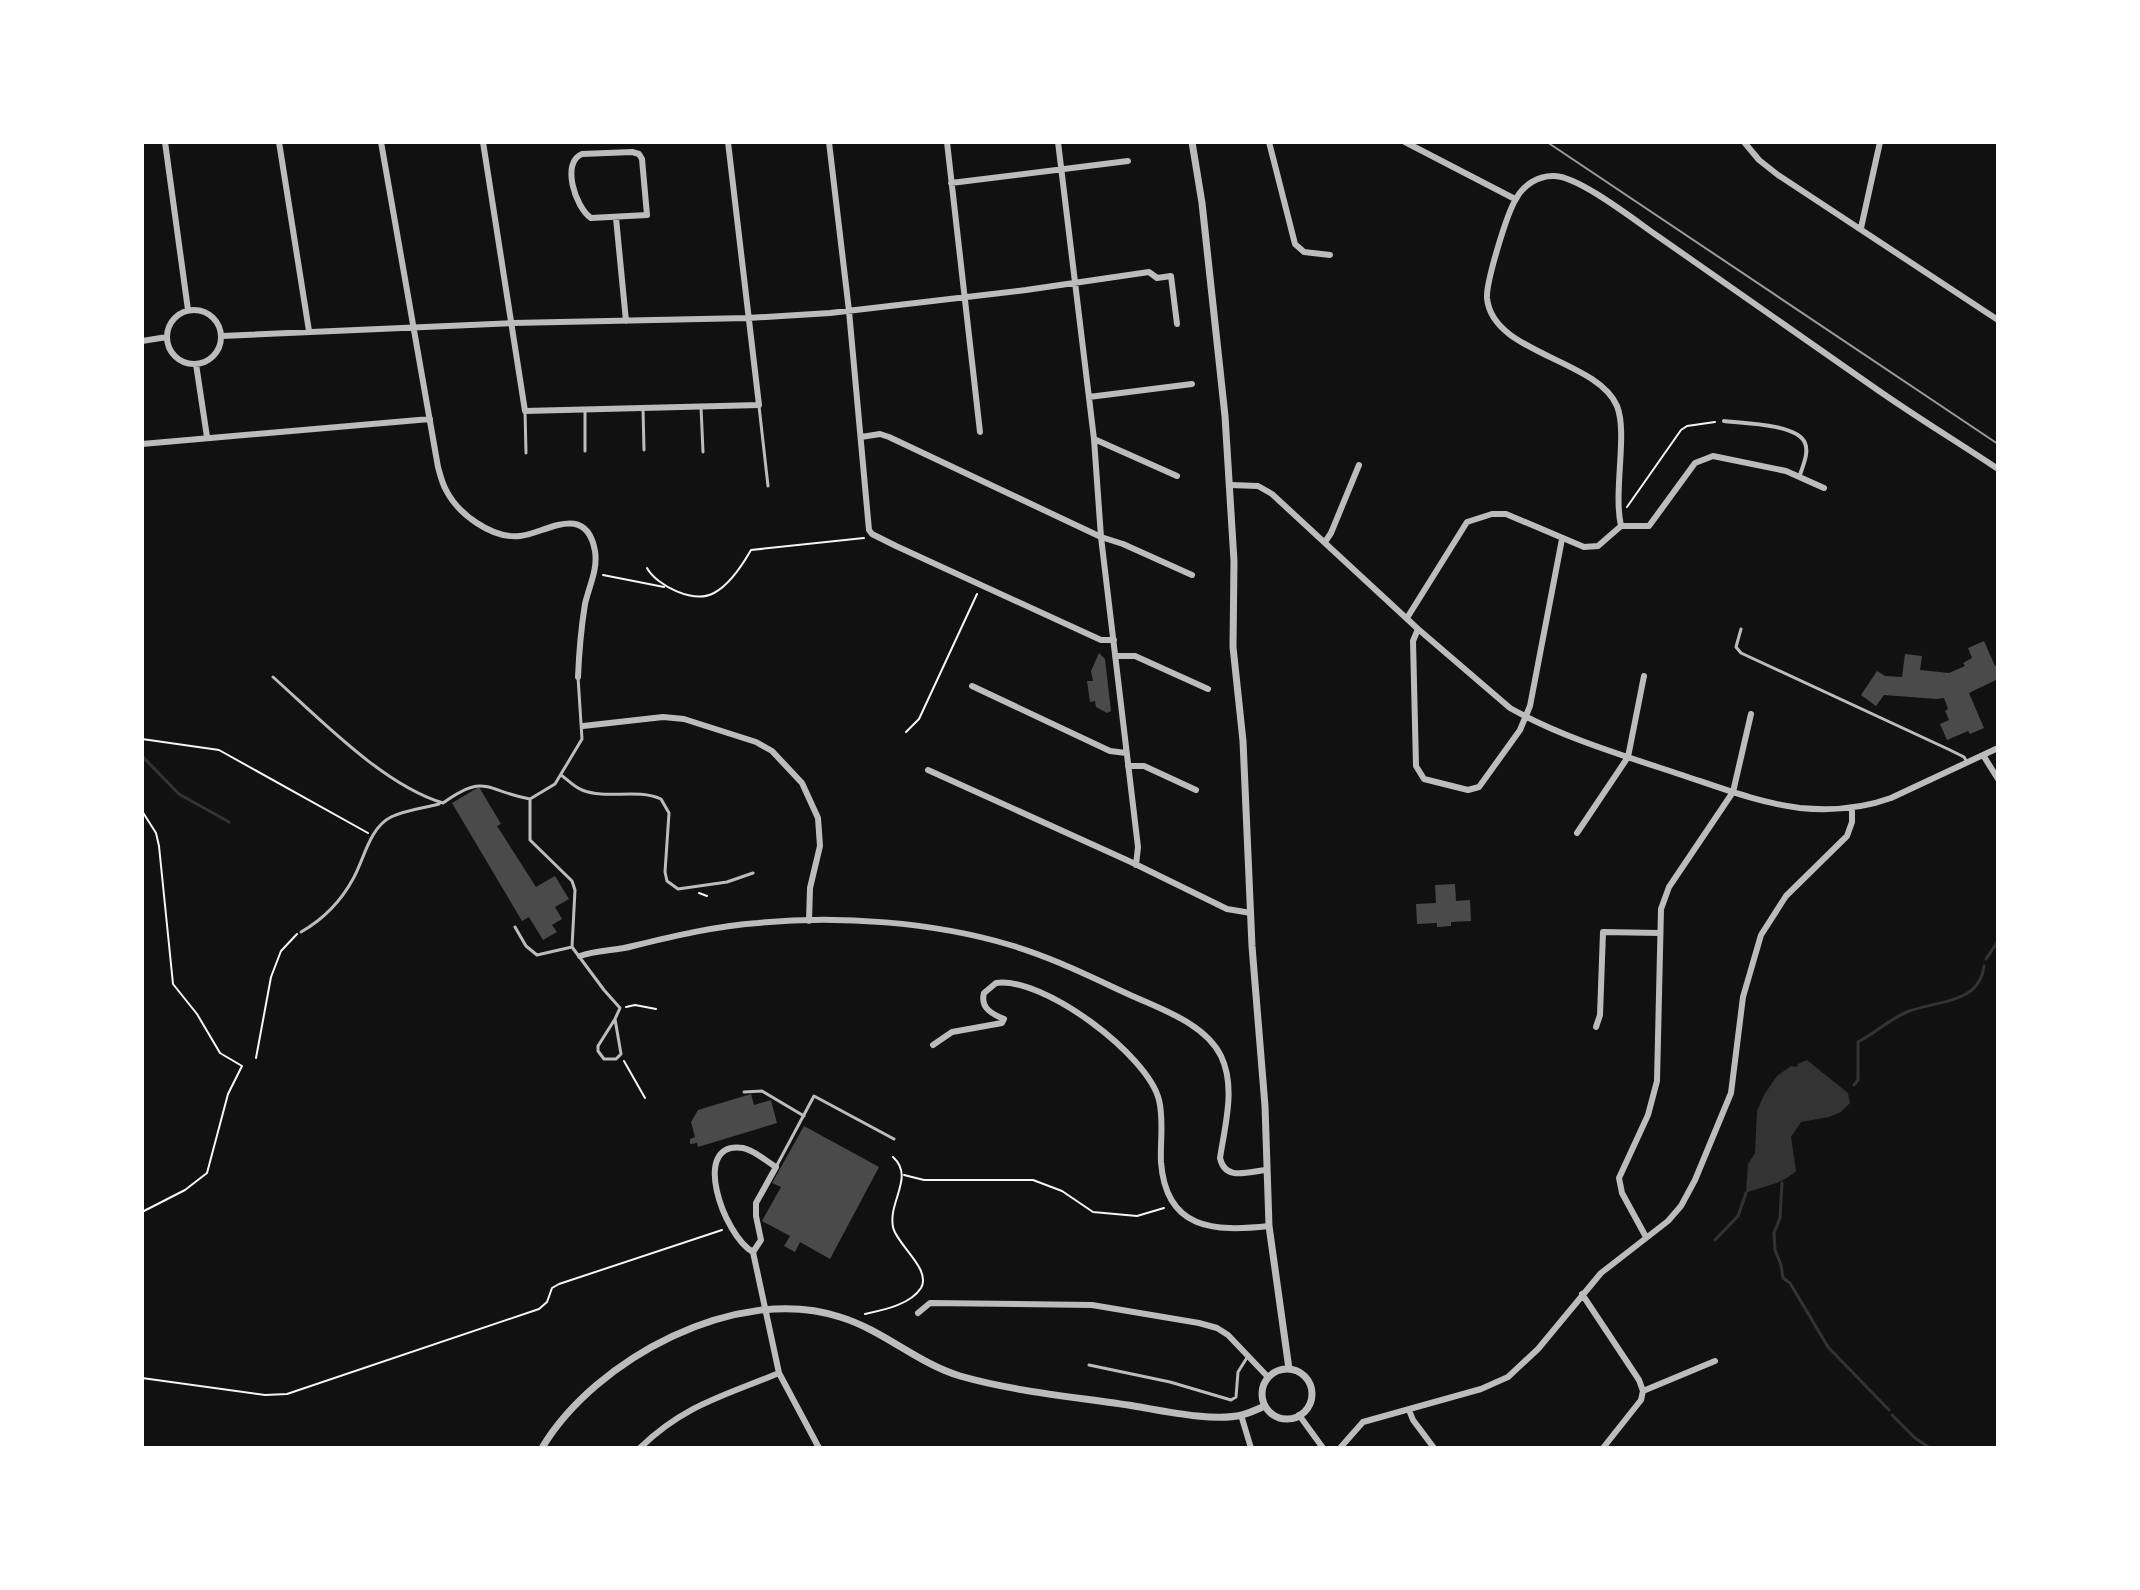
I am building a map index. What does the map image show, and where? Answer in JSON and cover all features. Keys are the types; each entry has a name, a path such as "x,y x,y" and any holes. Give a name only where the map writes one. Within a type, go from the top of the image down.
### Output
{"street":[{"path":"165,142 188,310"},
{"path":"279,142 309,331"},
{"path":"381,142 438,467 445,489 466,515 502,535 530,534 553,524 576,526 592,540 594,571 581,632 578,677"},
{"path":"483,142 525,411 759,405 728,142"},
{"path":"607,142 608,153"},
{"path":"829,142 849,311 867,524 874,535 1101,640 1114,640"},
{"path":"947,142 980,432"},
{"path":"1058,142 1094,439 1101,537 1138,847 1136,865"},
{"path":"1192,142 1202,203 1225,416 1234,561 1233,647 1243,741 1269,1226 1289,1369"},
{"path":"1269,142 1295,244 1304,252 1330,255"},
{"path":"1405,142 1515,199"},
{"path":"1744,142 1759,160 1778,175 1998,320"},
{"path":"1861,228 1880,142"},
{"path":"582,154 639,154 647,215 616,218 591,218 584,213 571,165 575,157 582,154"},
{"path":"951,183 1128,161"},
{"path":"1621,526 1617,509 1619,432 1616,405 1606,389 1509,334 1493,318 1489,309 1487,287 1515,199 1528,185 1542,178 1556,176 1573,181 1708,269 1875,388 1998,469"},
{"path":"616,218 626,321"},
{"path":"222,336 513,323 748,318 849,311 1149,272 1157,278 1171,276 1177,324"},
{"path":"188,310 209,313 218,323 222,336 214,355 196,364 176,357 167,337 171,322 178,314 188,310"},
{"path":"142,341 167,337"},
{"path":"196,364 207,437"},
{"path":"1089,397 1192,384"},
{"path":"142,444 430,419"},
{"path":"1724,421 1771,426 1799,434 1806,444 1800,475"},
{"path":"861,437 880,434 889,437 1101,537 1192,575"},
{"path":"1094,439 1177,476"},
{"path":"1407,618 1467,522 1492,514 1506,514 1584,547 1598,546 1621,526 1649,526 1702,458 1721,457 1800,475 1824,488"},
{"path":"1325,542 1359,465"},
{"path":"1230,485 1258,486 1272,494 1418,629 1510,708 1628,757 1769,802 1801,808 1852,808 1891,798 1998,748"},
{"path":"1418,629 1413,641 1416,766 1424,779 1468,790 1479,787 1526,717 1562,539"},
{"path":"1115,656 1135,656 1208,689"},
{"path":"1577,833 1628,757 1644,676"},
{"path":"972,686 1110,751 1126,753"},
{"path":"975,702 980,691"},
{"path":"1646,1237 1622,1193 1619,1178 1648,1115 1657,1081 1661,909 1669,887 1733,792 1751,714"},
{"path":"583,726 663,717 684,719 756,742 772,751 802,783 818,818 820,846 810,888 809,921"},
{"path":"1983,755 1998,779"},
{"path":"1128,766 1144,766 1196,790"},
{"path":"928,770 1227,909 1251,913"},
{"path":"1340,1448 1363,1422 1481,1389 1508,1377 1538,1349 1601,1273 1668,1221 1689,1195 1726,1110 1735,1076 1743,997 1761,935 1786,896 1847,836 1852,822 1852,808"},
{"path":"580,956 725,927 809,921 901,925 1009,944 1077,971 1194,1026 1212,1040 1227,1069 1228,1100 1220,1158 1222,1167 1235,1174 1266,1170"},
{"path":"1596,1027 1600,1015 1603,932 1660,933"},
{"path":"933,1045 952,1032 1002,1023 1004,1019 988,1010 983,1002 986,989 996,983 1018,985 1061,1001 1127,1053 1154,1087 1161,1115 1162,1166 1172,1202 1187,1217 1215,1229 1269,1226"},
{"path":"753,1252 744,1247 729,1227 713,1178 722,1154 733,1149 743,1148 776,1167 756,1203 761,1240 753,1252 779,1373 819,1448"},
{"path":"1582,1294 1639,1380 1643,1391 1641,1400 1603,1448"},
{"path":"918,1313 930,1303 1092,1305 1199,1323 1228,1335 1268,1377"},
{"path":"542,1448 583,1396 621,1365 688,1329 732,1315 765,1310 836,1315 871,1329 938,1368 980,1381 1216,1416 1241,1415 1265,1406"},
{"path":"1643,1391 1715,1361"},
{"path":"1289,1369 1304,1375 1311,1390 1310,1403 1299,1415 1281,1418 1265,1406 1262,1391 1268,1377 1277,1371 1289,1369"},
{"path":"640,1448 655,1433 696,1406 779,1373"},
{"path":"1409,1410 1434,1448"},
{"path":"1241,1415 1251,1448"},
{"path":"1299,1415 1323,1448"}],"lane":[{"path":"759,405 768,486"},
{"path":"701,407 703,452"},
{"path":"643,409 644,450"},
{"path":"585,410 585,451"},
{"path":"525,411 526,453"},
{"path":"1741,629 1736,647 1741,653 1950,750 1967,762"},
{"path":"273,677 334,732 406,789 443,803"},
{"path":"301,932 314,925 342,896 373,836 390,817 443,803 471,785 530,799 555,784 582,739 578,677"},
{"path":"561,775 580,790 590,793 639,794 661,799 669,813 664,866 667,881 678,889 727,882 753,873"},
{"path":"530,799 530,840 566,873 575,890 572,947 620,1008 600,1041 598,1051 604,1059 616,1059 621,1054 615,1019"},
{"path":"515,927 526,946 537,955 572,947"},
{"path":"744,1092 762,1091 804,1116"},
{"path":"776,1167 814,1096 894,1139"},
{"path":"1089,1365 1170,1382 1231,1400 1236,1397 1238,1372 1248,1356"}],"path":[{"path":"1617,509 1626,508 1681,430 1687,426 1724,421"},
{"path":"594,571 707,596 718,590 751,550 862,540 874,535"},
{"path":"647,568 665,587"},
{"path":"906,732 919,719 981,585"},
{"path":"142,739 219,750 373,836"},
{"path":"142,811 156,833 159,846 173,984 197,1014 220,1053 242,1066 228,1094 207,1173 185,1190 142,1212"},
{"path":"256,1058 271,977 286,942 301,932"},
{"path":"620,1008 635,1005 656,1009"},
{"path":"621,1054 645,1098"},
{"path":"865,1314 898,1305 922,1287 921,1272 892,1227 904,1175 901,1165 893,1157"},
{"path":"904,1175 924,1180 1033,1180 1062,1191 1093,1212 1143,1215 1159,1211 1172,1202"},
{"path":"142,1378 265,1395 287,1394 539,1309 547,1302 552,1288 559,1284 729,1227"}],"shaded area":[{"path":"1807,1060 1848,1093 1850,1103 1841,1112 1829,1117 1801,1122 1791,1137 1796,1171 1778,1182 1746,1193 1748,1164 1755,1153 1757,1111 1764,1095 1777,1076"}],"building":[{"path":"1984,641 1995,666 1998,665 1998,679 1969,693 1984,728 1947,740 1940,724 1949,720 1944,698 1884,695 1876,706 1861,695 1877,671 1885,676 1902,677 1905,654 1922,656 1920,670 1949,673 1965,666 1963,663 1972,658 1968,648"},
{"path":"1099,653 1105,659 1111,711 1107,713 1096,707 1095,701 1090,702 1087,681 1093,681 1091,671"},
{"path":"479,787 501,824 497,826 536,887 555,876 569,899 555,907 562,919 552,925 557,932 543,940 529,917 522,921 452,803"},
{"path":"1455,884 1456,901 1470,900 1471,921 1451,922 1451,926 1437,927 1437,923 1417,924 1416,904 1436,903 1435,885"},
{"path":"751,1094 754,1105 771,1100 777,1123 698,1147 697,1143 690,1144 690,1139 695,1137 691,1122 698,1110"},
{"path":"804,1126 879,1167 830,1259 800,1242 795,1252 784,1246 790,1236 762,1221 781,1187 772,1183"}],"waterway":[{"path":"142,756 179,794 229,822"},
{"path":"1986,959 1998,941"},
{"path":"1854,1085 1858,1080 1858,1042 1907,1012 1965,995 1980,979 1984,966"},
{"path":"1782,1183 1780,1218 1774,1233 1783,1278 1790,1283 1828,1347 1889,1410"},
{"path":"1715,1240 1738,1216 1746,1193"},
{"path":"1892,1415 1930,1448"}],"tram line":[{"path":"1547,142 1998,444"}]}
